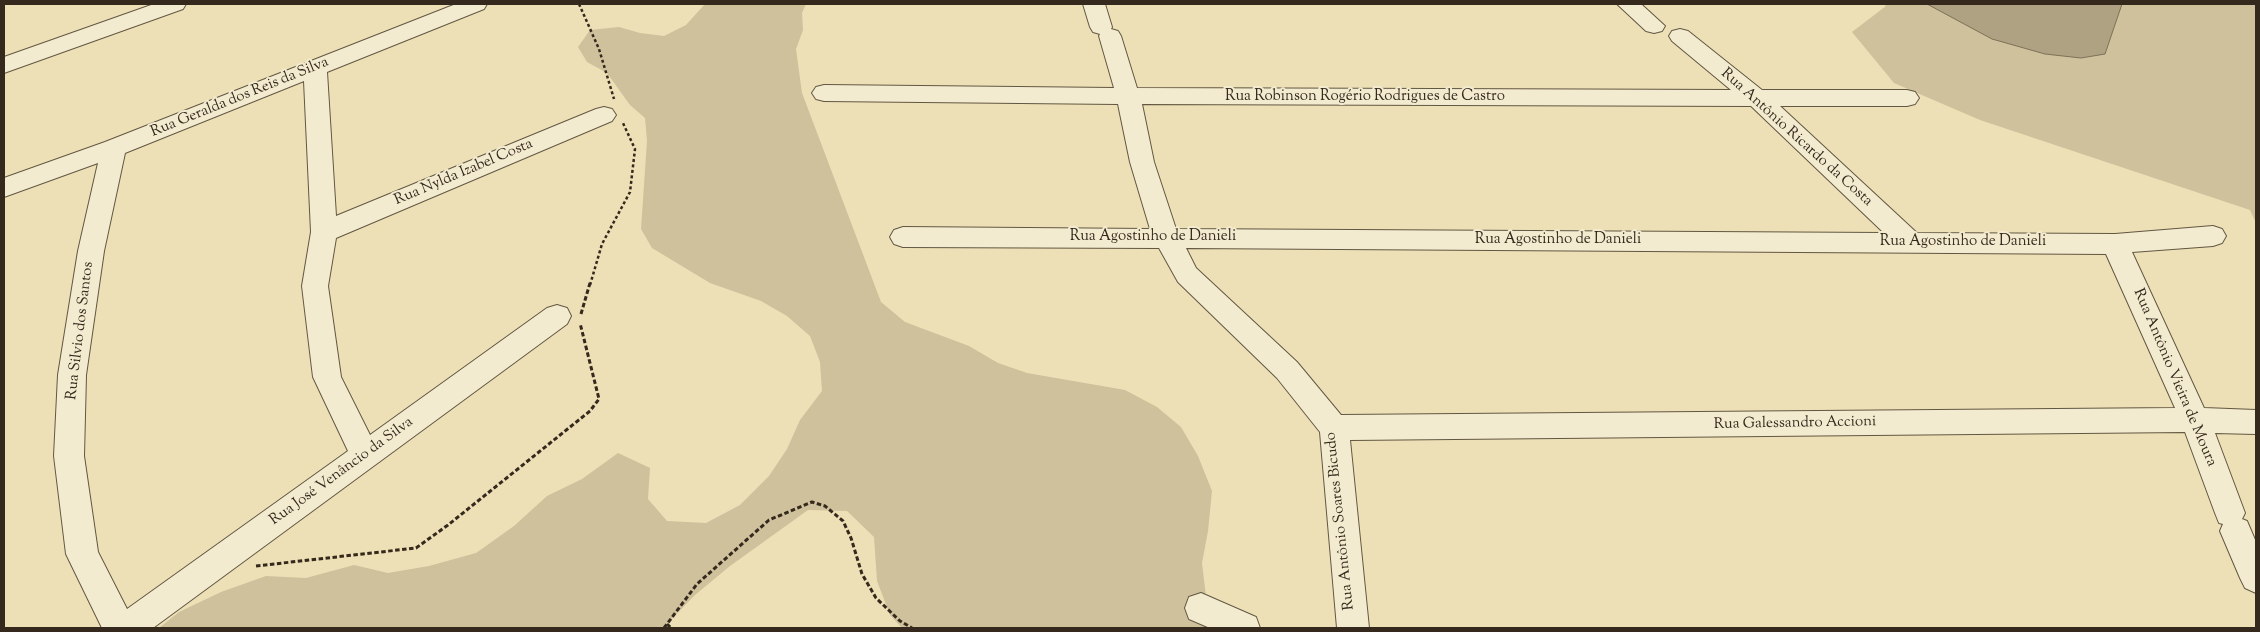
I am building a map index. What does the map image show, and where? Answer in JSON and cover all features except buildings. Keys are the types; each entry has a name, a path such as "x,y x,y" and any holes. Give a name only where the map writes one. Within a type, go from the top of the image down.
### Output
{"street":[{"path":"4,65 131,11 175,4"},
{"name":"Rua Geralda dos Reis da Silva","path":"4,188 114,148 476,4"},
{"name":"Rua Antônio Soares Bicudo","path":"1094,4 1128,96 1142,162 1166,237 1187,275 1287,370 1334,428 1352,628"},
{"path":"1628,4 1654,26"},
{"name":"Rua Antônio Ricardo da Costa","path":"1680,36 1756,98 1910,242"},
{"path":"315,68 324,232 315,286 327,377 365,456"},
{"name":"Rua Robinson Rogério Rodrigues de Castro","path":"824,93 1128,96 1907,98"},
{"name":"Rua Nylda Izabel Costa","path":"324,232 604,115"},
{"name":"Rua Silvio dos Santos","path":"114,148 91,251 72,375 69,456 82,554 119,628"},
{"name":"Rua Agostinho de Danieli","path":"903,237 1166,237 2116,244 2213,236"},
{"name":"Rua Antônio Vieira de Moura","path":"2116,244 2195,420 2256,578"},
{"name":"Rua José Venâncio da Silva","path":"126,628 557,316"},
{"name":"Rua Galessandro Accioni","path":"1334,428 2195,420 2256,422"},
{"path":"1201,608 1244,628"}],"path":[{"path":"664,628 697,584 769,520 812,502 825,506 843,521 851,538 862,574 876,598 900,622 912,628"},
{"path":"667,624 671,628"}],"shaded area":[{"path":"705,4 806,4 802,13 803,30 796,49 802,93 881,302 905,322 969,346 998,363 1027,373 1125,390 1157,407 1181,427 1198,456 1212,491 1208,531 1202,563 1207,605 1216,628 902,628 890,615 877,581 874,537 847,511 808,510 730,566 695,595 663,628 159,628 179,612 221,592 266,576 306,578 354,565 388,573 429,566 476,553 514,526 547,496 582,479 618,453 650,468 648,499 667,521 706,523 740,505 769,476 787,449 800,420 822,391 820,362 810,336 787,316 761,301 710,283 652,248 641,229 647,141 645,118 630,105 607,73 587,62 578,47 590,30 619,27 640,33 664,36 686,25"},
{"path":"1883,4 2256,4 2256,223 2250,210 1980,120 1894,83 1852,32 1886,6"},
{"path":"1927,4 2122,4 2105,54 2081,58 2045,54 1992,39"}]}
